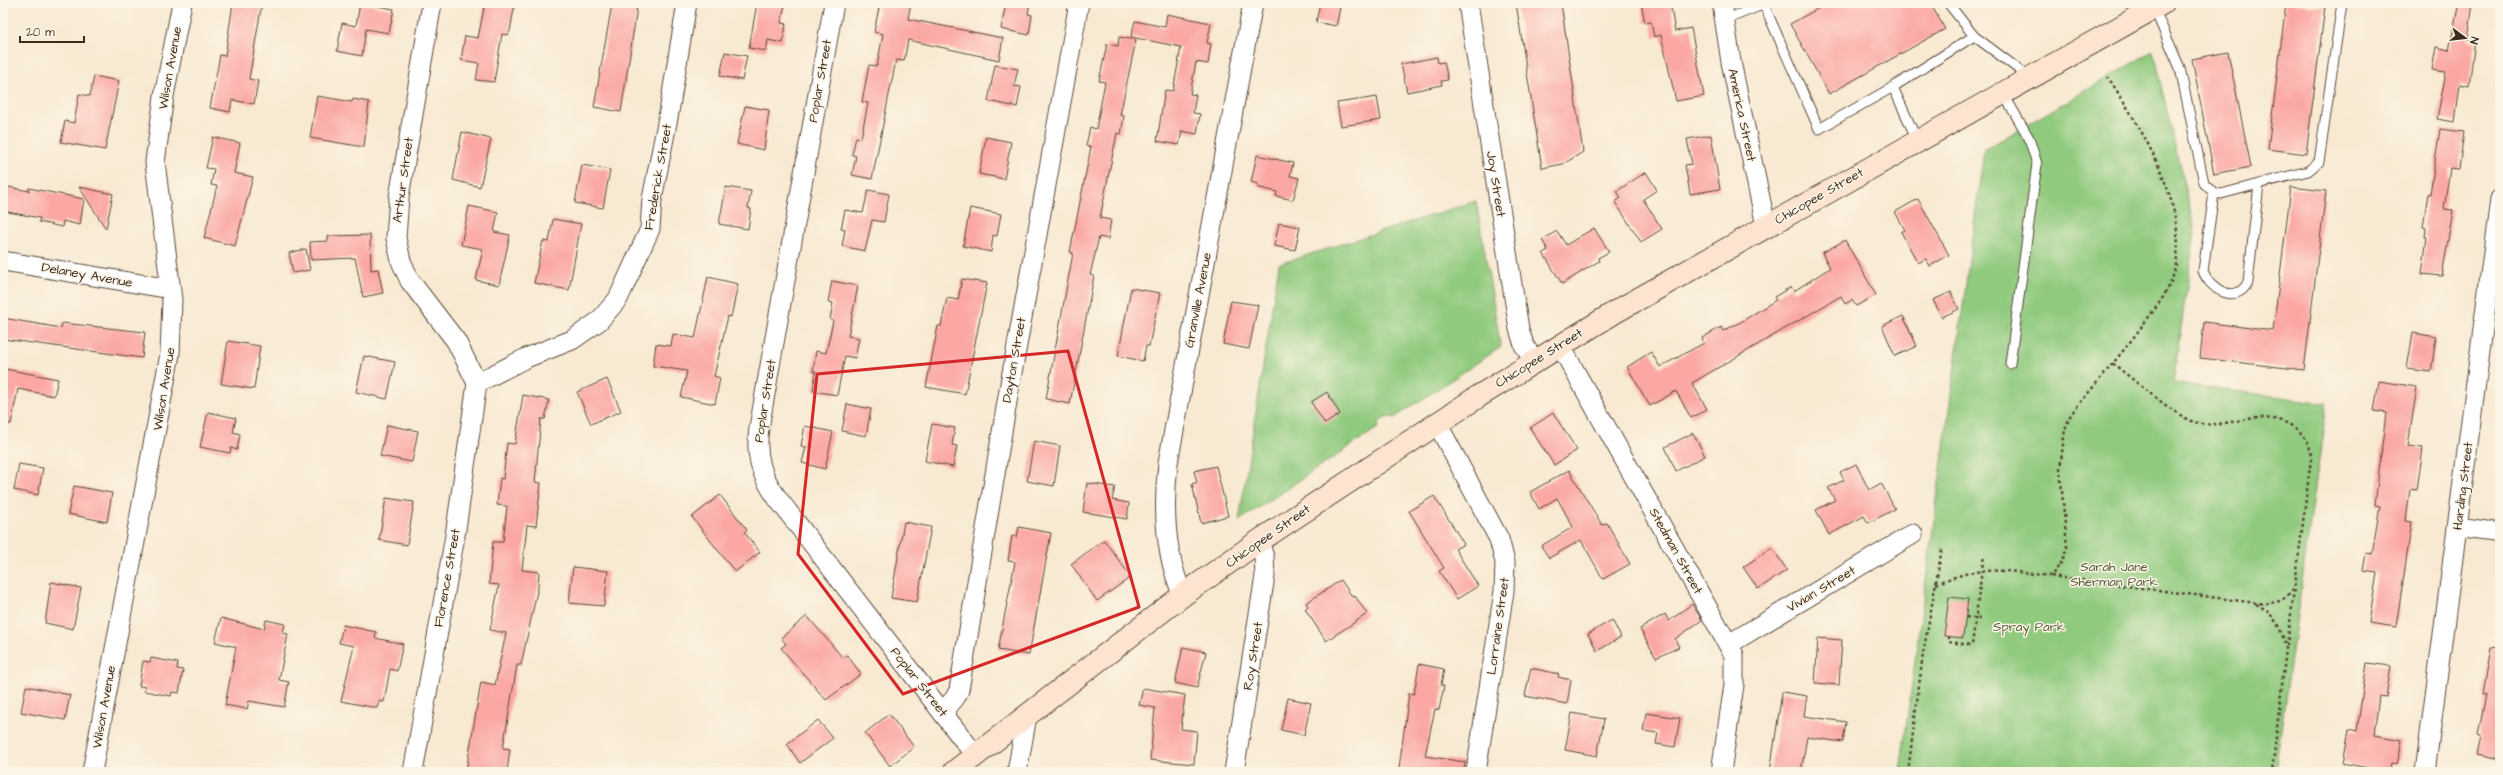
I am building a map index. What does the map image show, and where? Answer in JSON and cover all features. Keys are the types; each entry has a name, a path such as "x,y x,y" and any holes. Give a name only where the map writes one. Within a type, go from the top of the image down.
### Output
{"main road":[{"name":"Chicopee Street","path":"954,772 1183,595 1259,541 1437,422 1560,345 1766,226 2152,7"}],"street":[{"name":"Wilson Avenue","path":"92,772 164,392 172,326 171,289 155,162 164,96 182,3"},
{"name":"Arthur Street","path":"432,3 399,197 396,238 401,261 410,280 456,341 477,383"},
{"name":"Frederick Street","path":"477,383 526,358 572,340 599,321 618,299 650,229 652,199 687,3"},
{"name":"Poplar Street","path":"834,3 792,231 759,428 758,456 761,474 774,495 975,755"},
{"name":"Dayton Street","path":"943,712 953,702 958,690 1010,384 1079,3"},
{"name":"Granville Avenue","path":"1183,595 1174,574 1168,544 1164,496 1168,463 1254,3"},
{"name":"Joy Street","path":"1468,3 1520,329 1524,345 1534,361"},
{"name":"America Street","path":"1724,11 1731,62 1766,226"},
{"name":"Harding Street","path":"2425,772 2500,199"},
{"name":"Delaney Avenue","path":"3,261 171,289"},
{"name":"Stedman Street","path":"1560,345 1730,644 1734,655 1734,685 1721,772"},
{"name":"Florence Street","path":"412,772 455,536 477,383"},
{"name":"Lorraine Street","path":"1437,422 1492,524 1502,547 1505,562 1504,591 1476,772"},
{"path":"2458,527 2500,532"},
{"name":"Vivian Street","path":"1730,644 1913,534"},
{"name":"Roy Street","path":"1234,772 1265,576 1264,557 1259,541"},
{"path":"1018,772 1027,716"}],"lane":[{"path":"1948,3 1974,36 2029,77"},
{"path":"2152,7 2180,68 2204,183 2214,193 2225,194 2311,170 2321,158 2342,3"},
{"path":"1724,11 1766,4 1819,129 1893,88 1974,36"},
{"path":"1893,88 1917,140"},
{"path":"2002,92 2029,138 2037,164 2010,364"},
{"path":"2214,193 2203,271 2206,278 2220,291 2232,294 2243,290 2248,282 2259,184"}],"path":[{"path":"2051,576 2062,562 2067,547 2060,469 2065,429 2071,414 2153,311 2170,284 2176,259 2177,233 2174,212 2160,172 2141,129 2108,77"},
{"path":"2112,364 2178,413 2194,422 2212,423 2256,418 2271,419 2292,426 2306,438 2311,459 2286,649 2272,772"},
{"path":"1908,772 1923,654 1942,549"},
{"path":"1949,636 1949,642 1972,645 1984,555"},
{"path":"1936,584 1964,572 1982,569 2051,576 2256,604 2275,603 2286,599 2295,585"},
{"path":"2256,604 2271,614 2282,630 2286,649"},
{"path":"1966,617 1981,619"}],"highlighted area":[{"path":"1068,351 1139,607 903,694 798,554 817,374"}],"green space":[{"name":"Sarah Jane Sherman Park","path":"2153,51 2195,231 2173,383 2327,403 2275,772 1900,772 1984,150"},
{"path":"1476,201 1501,347 1394,418 1388,416 1379,422 1379,427 1239,521 1279,264"}],"building":[{"path":"233,3 262,3 249,79 258,81 254,104 232,100 230,112 210,108 220,55 225,56"},
{"path":"360,3 394,9 389,33 366,29 362,56 337,51 342,23 356,26"},
{"path":"485,3 515,3 510,31 508,35 502,34 494,82 476,80 479,63 461,60 465,36 478,38"},
{"path":"757,3 785,5 781,23 786,24 783,43 768,40 766,51 749,48"},
{"path":"880,3 911,3 908,19 1003,38 999,60 908,40 904,61 896,60 872,179 852,175 856,156 852,155 856,137 861,138 868,103 862,102 869,65 877,66 883,34 874,32"},
{"path":"1006,3 1030,3 1028,14 1032,15 1029,35 1001,29"},
{"path":"1320,3 1341,3 1336,26 1316,22"},
{"path":"1516,3 1561,3 1583,152 1563,164 1542,168"},
{"path":"1641,3 1670,3 1675,31 1691,28 1704,96 1676,101 1661,35 1654,37 1651,22 1645,23"},
{"path":"1828,3 1930,3 1945,29 1829,94 1790,24"},
{"path":"2286,3 2325,7 2306,154 2268,149"},
{"path":"2459,3 2473,3 2468,40 2475,41 2469,86 2460,84 2455,122 2437,119 2446,72 2432,70 2436,47 2449,50"},
{"path":"612,4 637,8 621,112 594,107"},
{"path":"1167,14 1211,23 1207,43 1211,44 1208,64 1196,62 1190,94 1196,95 1193,113 1200,114 1197,134 1182,131 1179,145 1157,141 1165,90 1173,91 1181,47 1131,37 1135,21 1165,27"},
{"path":"1119,37 1136,40 1120,115 1124,116 1121,134 1117,133 1100,218 1111,220 1108,239 1099,237 1090,275 1094,276 1070,404 1046,399 1073,253 1070,252 1091,147 1086,146 1090,127 1096,129 1105,82 1099,81 1107,44 1118,46"},
{"path":"725,52 747,56 742,80 720,76"},
{"path":"2228,52 2251,167 2214,174 2192,59"},
{"path":"1437,57 1438,63 1444,62 1448,80 1441,81 1442,85 1407,92 1401,64"},
{"path":"995,65 1018,69 1014,86 1021,87 1017,107 988,101"},
{"path":"94,76 119,81 105,150 61,142 65,121 74,123 79,94 90,96"},
{"path":"317,96 352,102 353,99 369,102 364,147 310,138"},
{"path":"1377,97 1381,120 1341,126 1337,103"},
{"path":"745,106 769,110 764,150 737,144"},
{"path":"2440,129 2464,132 2459,169 2450,168 2444,209 2453,210 2442,276 2422,274 2427,237 2425,237 2426,228 2423,227 2428,193 2430,194"},
{"path":"462,132 491,139 480,187 453,180"},
{"path":"1711,135 1720,189 1690,194 1685,165 1692,164 1687,139"},
{"path":"213,137 240,143 234,173 253,177 235,246 204,238 217,186 211,185 214,169 206,168"},
{"path":"986,137 1011,142 1004,179 979,174"},
{"path":"1257,155 1293,163 1290,176 1299,178 1293,200 1276,196 1277,192 1257,187 1258,184 1251,182"},
{"path":"582,165 610,170 603,208 575,203"},
{"path":"1646,172 1657,190 1643,199 1662,229 1641,242 1615,202 1621,198 1617,191"},
{"path":"3,186 29,191 29,188 84,199 80,225 63,221 62,227 39,222 40,218 3,211"},
{"path":"79,187 113,194 106,229"},
{"path":"726,187 751,191 748,208 751,209 748,229 719,224"},
{"path":"2291,187 2326,191 2304,370 2200,358 2204,322 2273,331"},
{"path":"868,190 889,194 884,222 872,220 865,251 842,246 845,230 841,229 845,210 863,213"},
{"path":"1918,199 1949,255 1930,266 1926,259 1918,263 1901,232 1905,230 1895,212"},
{"path":"469,206 498,212 494,232 510,235 499,285 476,280 483,249 461,245"},
{"path":"970,208 1001,214 997,236 993,235 991,252 963,246"},
{"path":"553,219 581,224 569,290 534,283 543,241 549,242"},
{"path":"1279,223 1300,227 1295,250 1274,246"},
{"path":"1594,228 1609,252 1598,258 1599,261 1562,284 1543,253 1548,250 1542,240 1557,231 1566,245"},
{"path":"370,235 371,270 378,269 383,293 363,297 355,258 311,260 310,242 328,241 328,236"},
{"path":"1845,240 1876,295 1856,306 1852,300 1845,304 1841,296 1692,383 1707,409 1691,418 1676,391 1650,406 1627,367 1651,352 1660,367 1704,343 1702,338 1721,327 1723,331 1739,323 1776,300 1774,297 1791,287 1794,291 1830,268 1822,253"},
{"path":"306,249 310,270 293,273 289,253"},
{"path":"708,277 738,284 731,317 728,316 714,376 720,378 715,404 681,397 687,371 653,366 656,344 671,346 673,334 695,338"},
{"path":"962,279 987,283 965,394 926,387 938,326 941,326 947,298 958,300"},
{"path":"832,281 858,286 848,336 859,338 855,358 845,356 837,395 813,391 816,371 813,371 816,351 826,353 833,321 830,320 833,303 828,302"},
{"path":"1131,288 1160,293 1149,346 1146,346 1143,361 1118,356"},
{"path":"1951,292 1959,309 1942,317 1933,300"},
{"path":"1231,301 1258,305 1249,349 1223,344"},
{"path":"1903,316 1917,346 1895,356 1882,326"},
{"path":"3,318 61,328 62,323 145,332 142,358 3,339"},
{"path":"2413,333 2436,337 2431,372 2407,369"},
{"path":"228,341 260,346 254,389 221,384"},
{"path":"364,356 395,362 387,399 356,392"},
{"path":"5,369 58,379 54,396 18,389 11,424 3,424 3,379"},
{"path":"607,379 621,411 591,424 577,392"},
{"path":"2379,381 2417,387 2408,446 2423,448 2417,490 2410,489 2406,521 2412,522 2396,627 2369,623 2377,573 2363,571 2366,553 2372,554 2380,506 2375,505 2386,413 2374,411"},
{"path":"1327,392 1340,414 1325,424 1311,402"},
{"path":"523,395 549,400 545,419 541,419 535,482 541,483 536,526 527,525 522,570 539,572 538,587 521,665 517,665 503,748 510,749 507,772 466,772 481,682 495,685 506,633 490,630 499,585 489,584 493,542 503,542 507,506 497,505 500,478 503,479 507,443 515,444"},
{"path":"847,404 871,409 866,436 842,431"},
{"path":"208,412 236,418 233,432 240,434 237,450 231,448 230,453 200,447"},
{"path":"1553,413 1577,450 1554,465 1530,428"},
{"path":"932,424 955,428 952,445 957,446 953,467 925,461"},
{"path":"387,425 418,431 412,462 380,456"},
{"path":"805,426 833,432 825,469 802,463 806,447 801,446"},
{"path":"1693,433 1705,456 1676,471 1665,447"},
{"path":"1034,441 1060,446 1054,486 1027,481"},
{"path":"19,464 43,468 38,495 14,490"},
{"path":"1856,464 1869,490 1881,483 1895,509 1868,523 1864,516 1829,535 1816,510 1835,500 1828,488 1844,480 1840,472"},
{"path":"1216,466 1228,516 1201,523 1192,484 1197,482 1194,471"},
{"path":"1569,470 1602,525 1607,523 1630,564 1603,579 1581,540 1549,558 1541,546 1573,527 1557,498 1539,509 1530,492"},
{"path":"1087,483 1115,487 1112,500 1129,503 1127,519 1083,512"},
{"path":"74,486 112,493 107,522 68,514"},
{"path":"720,495 747,530 744,532 760,552 735,572 692,517"},
{"path":"1434,496 1464,544 1455,549 1478,586 1457,599 1439,571 1444,568 1409,511"},
{"path":"386,498 414,502 407,545 379,540"},
{"path":"904,522 931,527 917,602 891,598"},
{"path":"1019,527 1051,533 1029,655 998,650 1015,562 1008,561 1012,536 1017,537"},
{"path":"1104,540 1131,577 1097,601 1071,564"},
{"path":"1772,548 1787,570 1758,589 1743,567"},
{"path":"573,567 608,571 604,606 569,603"},
{"path":"1341,580 1353,598 1355,596 1367,614 1326,641 1305,609 1308,606 1306,603"},
{"path":"51,582 81,588 73,629 45,623"},
{"path":"1949,597 1968,599 1963,638 1944,636"},
{"path":"1692,604 1702,620 1675,639 1679,647 1656,658 1640,629 1665,614 1669,621"},
{"path":"807,616 843,658 847,655 861,674 826,700 781,648 786,644 781,638"},
{"path":"221,618 264,629 266,620 285,624 283,633 288,634 279,680 289,682 284,707 249,701 247,709 225,705 236,647 215,642"},
{"path":"1612,620 1621,637 1597,651 1588,634"},
{"path":"343,625 376,632 375,638 403,644 397,671 390,669 384,702 379,701 377,708 341,701 354,646 339,643"},
{"path":"1818,638 1842,640 1839,685 1815,683"},
{"path":"1183,647 1206,652 1197,688 1175,683"},
{"path":"2491,647 2500,648 2500,759 2477,754 2481,736 2478,735 2486,695 2483,695"},
{"path":"151,658 178,663 177,669 183,670 179,693 172,692 171,696 144,691 145,687 139,686 143,661 150,662"},
{"path":"2367,663 2391,666 2386,697 2379,696 2374,735 2402,740 2397,765 2391,764 2390,772 2343,763 2349,729 2357,731"},
{"path":"1419,664 1444,669 1441,685 1444,686 1439,710 1435,709 1425,756 1465,762 1464,772 1406,772 1407,769 1399,768 1409,693 1414,694"},
{"path":"1531,668 1559,674 1558,677 1571,680 1567,704 1525,696"},
{"path":"26,686 70,695 65,720 21,712"},
{"path":"1143,688 1185,695 1181,729 1197,731 1194,764 1150,760 1155,708 1139,705"},
{"path":"1782,692 1807,696 1804,716 1846,722 1843,742 1807,737 1801,772 1770,772"},
{"path":"1288,698 1311,703 1304,735 1281,730"},
{"path":"1572,713 1604,719 1597,756 1565,750"},
{"path":"1646,713 1680,718 1675,747 1656,744 1658,733 1643,731"},
{"path":"889,714 914,747 890,766 865,733"},
{"path":"818,720 833,738 800,763 787,744"}],"park label":[{"name":"Spray Park","path":"2029,627"}]}
